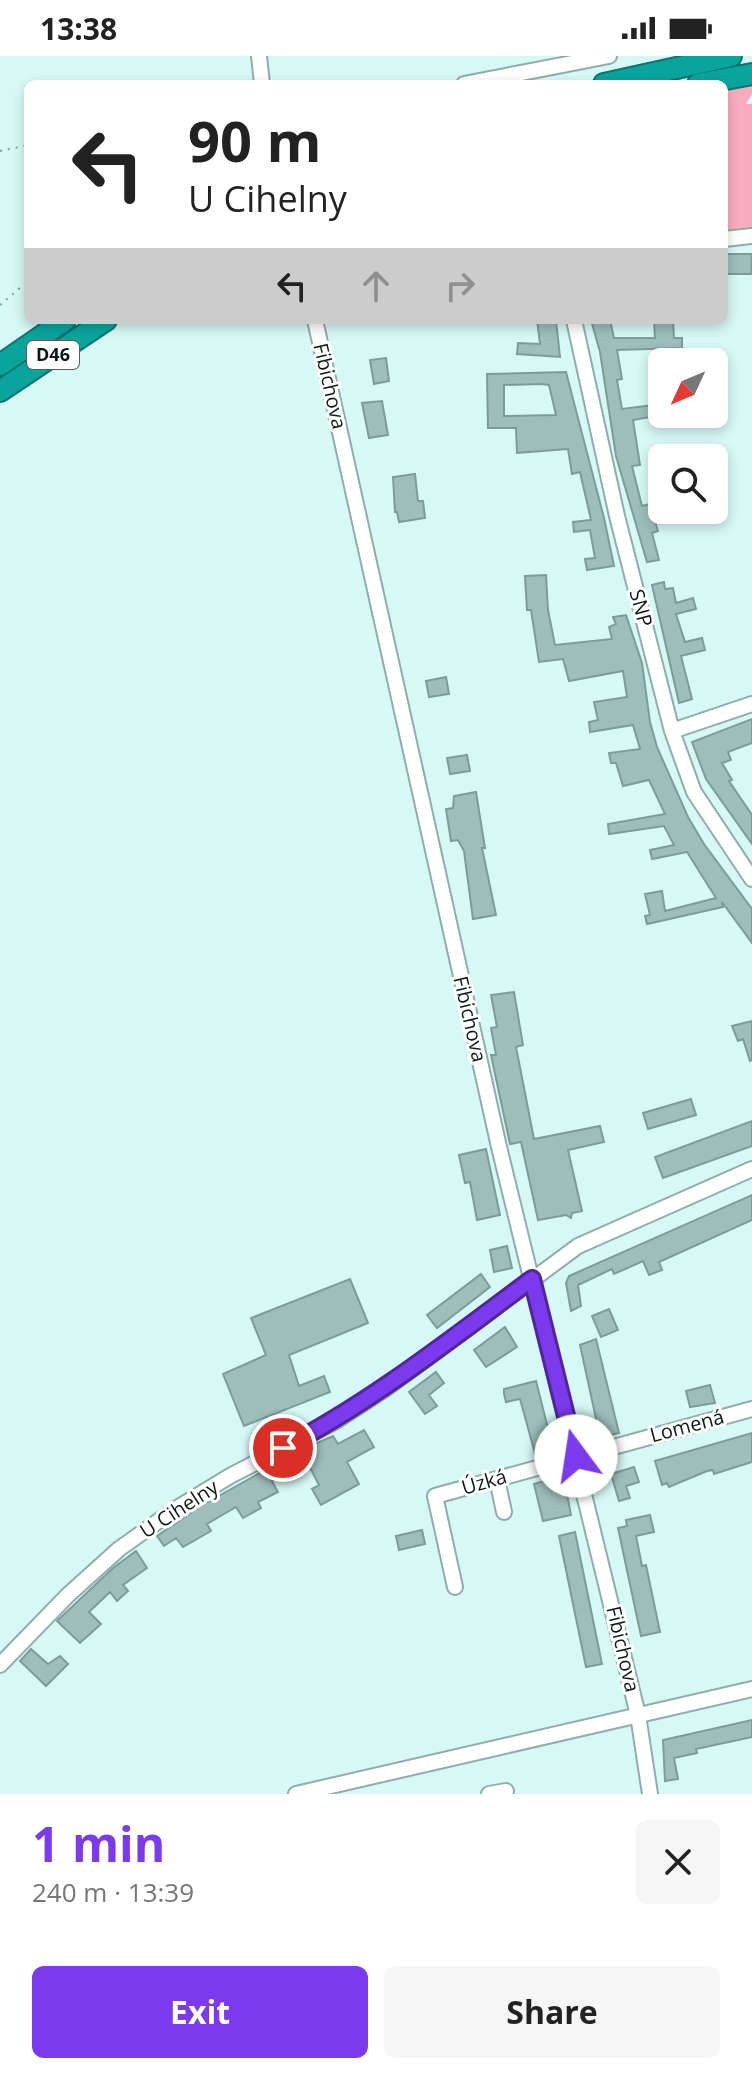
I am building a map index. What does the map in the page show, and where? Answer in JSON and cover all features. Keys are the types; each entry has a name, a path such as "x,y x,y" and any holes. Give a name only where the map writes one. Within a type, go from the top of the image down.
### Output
{"highway":[{"path":"622,80 731,56"},
{"path":"720,80 752,74"},
{"name":"D46","path":"0,365 59,324"},
{"name":"D46","path":"0,391 100,324"}],"street":[{"path":"259,56 262,80"},
{"path":"485,80 609,56"},
{"path":"728,239 752,236"},
{"name":"Fibichova","path":"316,324 499,1147 638,1715 650,1794"},
{"name":"SNP","path":"575,324 617,516 672,731 694,792 752,879"},
{"path":"672,731 752,704"},
{"name":"U Cihelny","path":"0,1665 68,1595 130,1541 219,1483 336,1421 385,1389 578,1246 752,1169"},
{"name":"Lomená","path":"576,1456 752,1409"},
{"name":"Úzká","path":"455,1587 435,1496 576,1456"},
{"path":"497,1479 504,1512"},
{"path":"296,1794 752,1689"},
{"path":"489,1794 506,1791"}],"path":[{"path":"0,151 24,146"},
{"path":"0,305 24,284"}],"shaded area":[{"path":"752,85 752,94 746,104 752,104 752,230 728,234 728,90"}],"building":[{"path":"728,254 752,254 751,274 728,274"},
{"path":"538,324 556,324 560,357 517,354 518,343 540,344"},
{"path":"592,324 611,324 614,338 655,338 654,324 673,324 674,338 682,338 682,348 617,350 622,379 617,380 622,409 648,406 648,417 633,420 640,465 632,466 642,506 648,504 648,524 656,524 658,531 652,533 659,560 647,562 616,456 600,352"},
{"path":"386,358 389,381 374,384 370,360"},
{"path":"566,372 614,566 587,570 585,559 595,558 590,530 574,532 573,522 591,520 580,472 572,474 568,449 517,453 516,428 488,428 487,374","holes":["504,385 549,385 556,415 504,416"]},
{"path":"382,401 388,435 369,438 362,403"},
{"path":"415,474 418,501 423,501 425,518 399,522 395,512 393,477"},
{"path":"546,575 548,610 555,645 612,639 609,627 616,624 613,617 626,615 642,663 650,722 657,747 688,817 752,909 752,943 722,902 723,907 647,924 645,916 650,915 645,894 662,891 665,911 716,898 687,852 652,859 650,850 674,845 664,826 609,834 608,824 665,814 649,780 623,786 616,763 611,763 609,753 640,749 633,725 590,732 589,722 598,720 594,702 627,697 623,671 569,681 563,659 539,662 531,610 527,610 525,576"},
{"path":"664,582 665,589 673,588 676,603 693,598 696,609 676,614 685,642 702,638 705,650 681,656 692,699 679,703 652,585"},
{"path":"446,677 449,694 429,697 426,681"},
{"path":"752,719 752,743 728,752 731,760 722,763 732,780 729,781 752,815 752,844 706,779 692,742"},
{"path":"467,755 470,771 450,774 447,758"},
{"path":"476,792 485,848 482,848 496,915 473,919 464,851 458,840 451,841 446,809 453,808 454,796"},
{"path":"514,992 523,1045 516,1047 534,1139 600,1126 604,1142 568,1150 582,1211 572,1213 571,1218 566,1215 538,1220 521,1142 510,1144 491,1055 496,1055 491,1028 497,1027 491,995"},
{"path":"752,1021 750,1061 743,1039 738,1041 732,1026"},
{"path":"691,1099 696,1115 648,1129 643,1113"},
{"path":"752,1121 752,1146 663,1178 655,1157"},
{"path":"486,1149 500,1215 477,1220 470,1182 465,1183 459,1155"},
{"path":"752,1195 752,1220 659,1262 662,1270 649,1275 643,1261 614,1274 612,1269 578,1285 581,1306 571,1311 566,1283 569,1276"},
{"path":"507,1246 512,1268 494,1272 490,1250"},
{"path":"481,1274 490,1287 437,1328 427,1315"},
{"path":"350,1279 368,1323 289,1355 299,1386 324,1376 330,1392 244,1426 223,1374 266,1355 251,1318"},
{"path":"609,1309 618,1330 601,1337 592,1316"},
{"path":"505,1327 517,1347 486,1367 474,1350"},
{"path":"596,1339 619,1433 600,1437 580,1345"},
{"path":"436,1372 444,1383 429,1395 437,1406 425,1414 409,1392"},
{"path":"536,1381 554,1452 536,1457 520,1399 506,1402 504,1389"},
{"path":"710,1385 715,1403 690,1407 686,1391"},
{"path":"364,1430 374,1447 347,1462 359,1484 321,1505 312,1489 319,1485 301,1450 333,1436 338,1444"},
{"path":"752,1433 752,1462 714,1474 713,1470 707,1471 669,1487 667,1483 662,1485 655,1461"},
{"path":"281,1461 287,1472 272,1481 278,1492 258,1502 261,1508 243,1518 236,1507 207,1524 211,1531 183,1547 176,1538 164,1546 157,1536 199,1507"},
{"path":"634,1467 639,1482 626,1486 630,1498 619,1501 611,1474"},
{"path":"556,1478 557,1485 565,1483 571,1515 543,1521 534,1484"},
{"path":"650,1515 654,1532 636,1536 642,1566 646,1565 660,1632 641,1636 618,1528 627,1526 626,1520"},
{"path":"422,1530 425,1544 399,1550 396,1536"},
{"path":"575,1532 602,1664 586,1667 559,1536"},
{"path":"136,1551 147,1568 123,1585 128,1591 117,1601 110,1592 89,1612 101,1624 80,1643 57,1621 113,1568"},
{"path":"31,1649 48,1664 60,1656 68,1664 46,1686 20,1661"},
{"path":"752,1720 752,1737 696,1749 697,1753 674,1758 678,1779 665,1781 663,1740"}],"route":[{"path":"283,1448 336,1421 385,1389 532,1279 576,1456"}]}
